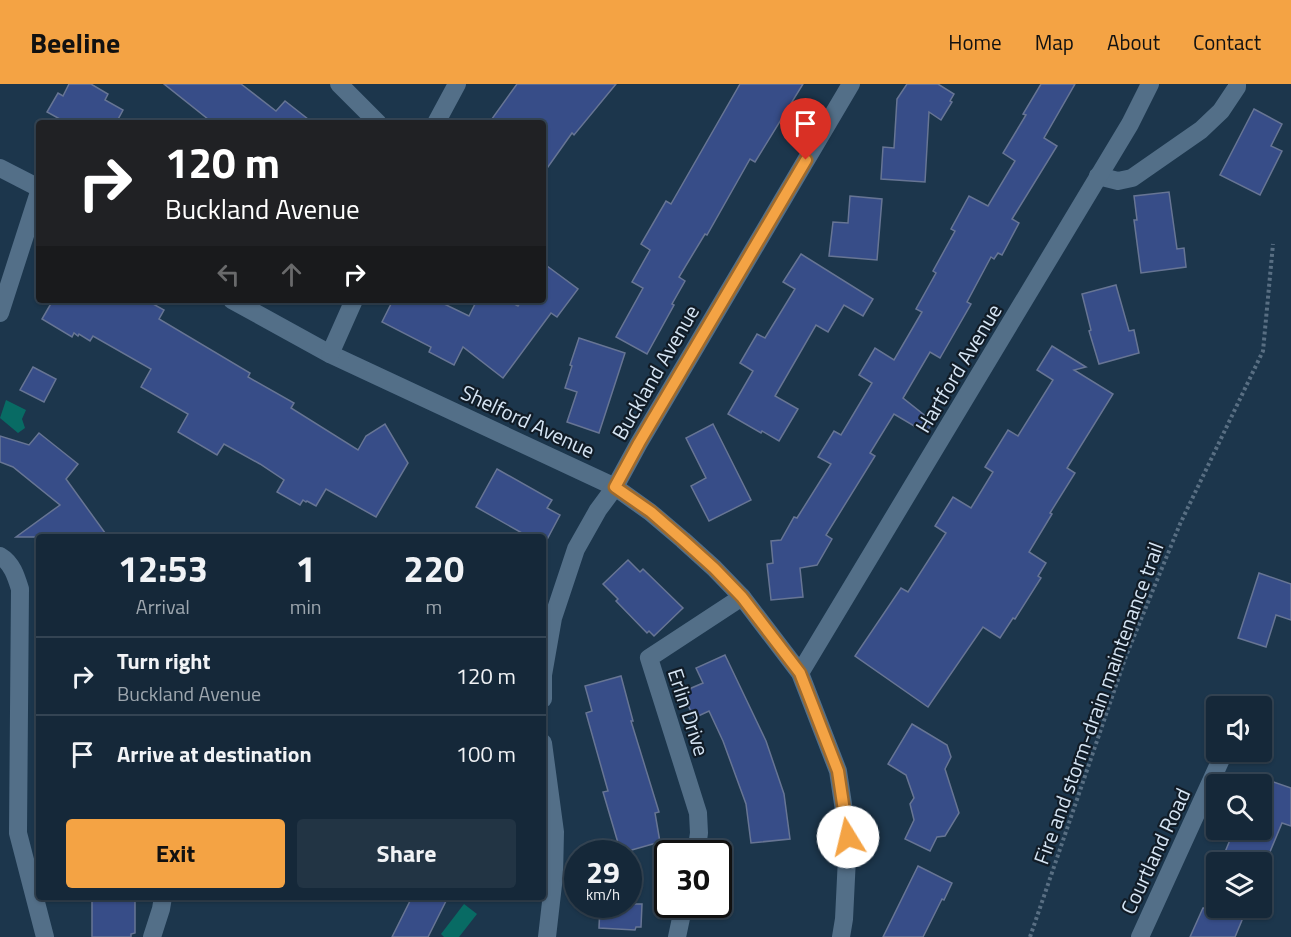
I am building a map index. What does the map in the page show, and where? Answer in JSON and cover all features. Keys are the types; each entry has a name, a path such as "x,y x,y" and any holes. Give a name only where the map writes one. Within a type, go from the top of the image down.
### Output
{"street":[{"path":"339,84 375,120"},
{"path":"438,120 457,84"},
{"name":"Buckland Avenue","path":"546,658 553,618 576,549 598,510 615,487 851,84"},
{"name":"Hartford Avenue","path":"800,673 1130,124 1150,84"},
{"path":"1098,176 1118,181 1132,178 1202,130 1221,111 1238,84"},
{"path":"0,168 36,188"},
{"path":"0,313 36,199"},
{"name":"Shelford Avenue","path":"237,303 330,354 615,487 651,512 742,597 800,673 838,771 848,837 841,937"},
{"path":"330,354 353,303"},
{"path":"0,556 6,560 16,574 20,589 18,833 45,937"},
{"name":"Erlin Drive","path":"698,840 698,813 648,658 742,597"},
{"name":"Courtland Road","path":"1140,937 1220,762"},
{"path":"546,765 555,832 554,876 547,937"},
{"path":"152,937 162,900"},
{"path":"677,937 681,918"}],"path":[{"name":"Fire and storm-drain maintenance trail","path":"1030,937 1126,656 1180,524 1263,351 1273,244"}],"shaded area":[{"path":"6,400 26,410 22,419 25,428 18,433 0,418"},
{"path":"464,904 477,914 459,937 444,937 441,934"}],"building":[{"path":"69,84 91,84 108,94 105,100 123,110 118,120 62,120 47,112 58,93 63,96"},
{"path":"164,84 241,84 276,111 285,101 309,120 209,120"},
{"path":"517,84 616,84 574,135 572,133 546,170 546,120 491,120"},
{"path":"740,84 803,84 755,162 750,159 707,235 705,234 679,277 685,281 647,354 616,337 643,288 632,282 650,250 641,244 666,201 671,204"},
{"path":"907,84 938,84 954,94 941,120 929,112 925,182 881,179 883,147 894,148 897,99"},
{"path":"1041,84 1075,84 1044,138 1057,146 1012,219 1019,223 1002,255 998,253 994,259 991,257 967,302 971,304 940,358 930,352 903,398 933,422 926,433 894,414 870,453 875,456 826,535 832,539 817,565 800,568 803,597 771,600 767,564 773,563 771,541 781,540 831,464 818,457 834,431 841,435 872,383 859,375 875,348 894,360 922,312 916,309 936,273 933,271 955,231 951,229 969,196 988,206 1015,161 1003,153 1026,115 1023,114"},
{"path":"1254,109 1282,124 1271,146 1282,151 1260,195 1220,175"},
{"path":"1169,192 1177,249 1184,248 1186,267 1141,273 1134,220 1137,220 1134,196"},
{"path":"850,196 882,199 877,260 829,256 833,222 848,223"},
{"path":"801,254 873,299 863,316 844,305 828,332 816,325 775,396 798,409 779,441 728,414 753,371 740,363 757,334 765,338 795,289 783,282"},
{"path":"546,265 578,289 557,317 551,313 503,378 463,347 454,365 429,352 431,347 382,322 392,303 442,303 469,316 476,303 512,303 518,306 520,303 546,303"},
{"path":"1116,285 1129,331 1134,330 1139,353 1099,364 1089,331 1091,330 1082,294"},
{"path":"51,303 151,303 164,310 159,319 250,373 248,377 294,403 291,408 358,450 366,436 385,424 408,463 376,517 326,489 316,506 303,500 300,505 277,492 284,480 260,464 224,444 217,455 178,432 188,414 141,387 151,369 93,336 90,341 79,334 78,336 74,333 72,337 42,319"},
{"path":"579,338 625,353 599,433 567,422 577,392 565,388"},
{"path":"1052,346 1086,367 1074,370 1113,394 1067,468 1075,473 1029,552 1046,563 1038,576 1041,578 1000,638 983,627 928,707 855,656 901,588 908,592 946,533 935,526 953,497 971,508 993,472 985,467 1008,430 1018,436 1053,380 1037,370"},
{"path":"33,367 56,379 44,402 20,390"},
{"path":"713,424 751,500 709,521 691,486 706,478 686,438"},
{"path":"39,433 78,464 66,479 106,534 36,534 36,537 16,537 60,505 13,467 0,462 0,436 29,445"},
{"path":"497,469 552,500 547,508 560,515 546,541 546,534 524,534 476,507"},
{"path":"628,560 640,572 643,569 683,608 654,636 649,631 647,633 603,584"},
{"path":"1259,573 1291,584 1291,620 1276,615 1266,647 1238,638"},
{"path":"725,655 766,741 784,794 790,839 751,843 746,804 723,741 709,711 694,718 682,692 703,683 696,668"},
{"path":"621,676 633,721 631,721 659,812 655,813 660,840 654,840 654,844 642,847 642,840 617,840 603,792 608,791 586,713 592,711 585,686"},
{"path":"912,724 947,745 951,757 945,769 959,813 945,836 937,837 930,851 905,839 914,820 910,804 914,798 906,775 888,764"},
{"path":"1272,781 1291,788 1291,826 1282,823 1270,852 1225,852 1230,840 1272,840"},
{"path":"918,866 952,883 944,900 942,899 923,937 883,937"},
{"path":"92,900 135,900 135,933 131,934 131,937 92,937"},
{"path":"410,900 446,900 428,937 392,937"},
{"path":"1203,908 1206,908 1206,918 1243,918 1235,937 1190,937"},
{"path":"599,918 641,918 641,927 636,927 635,930 599,928"}],"route":[{"path":"806,160 615,487 651,512 714,568 742,597 800,673 838,771 848,837"}]}
